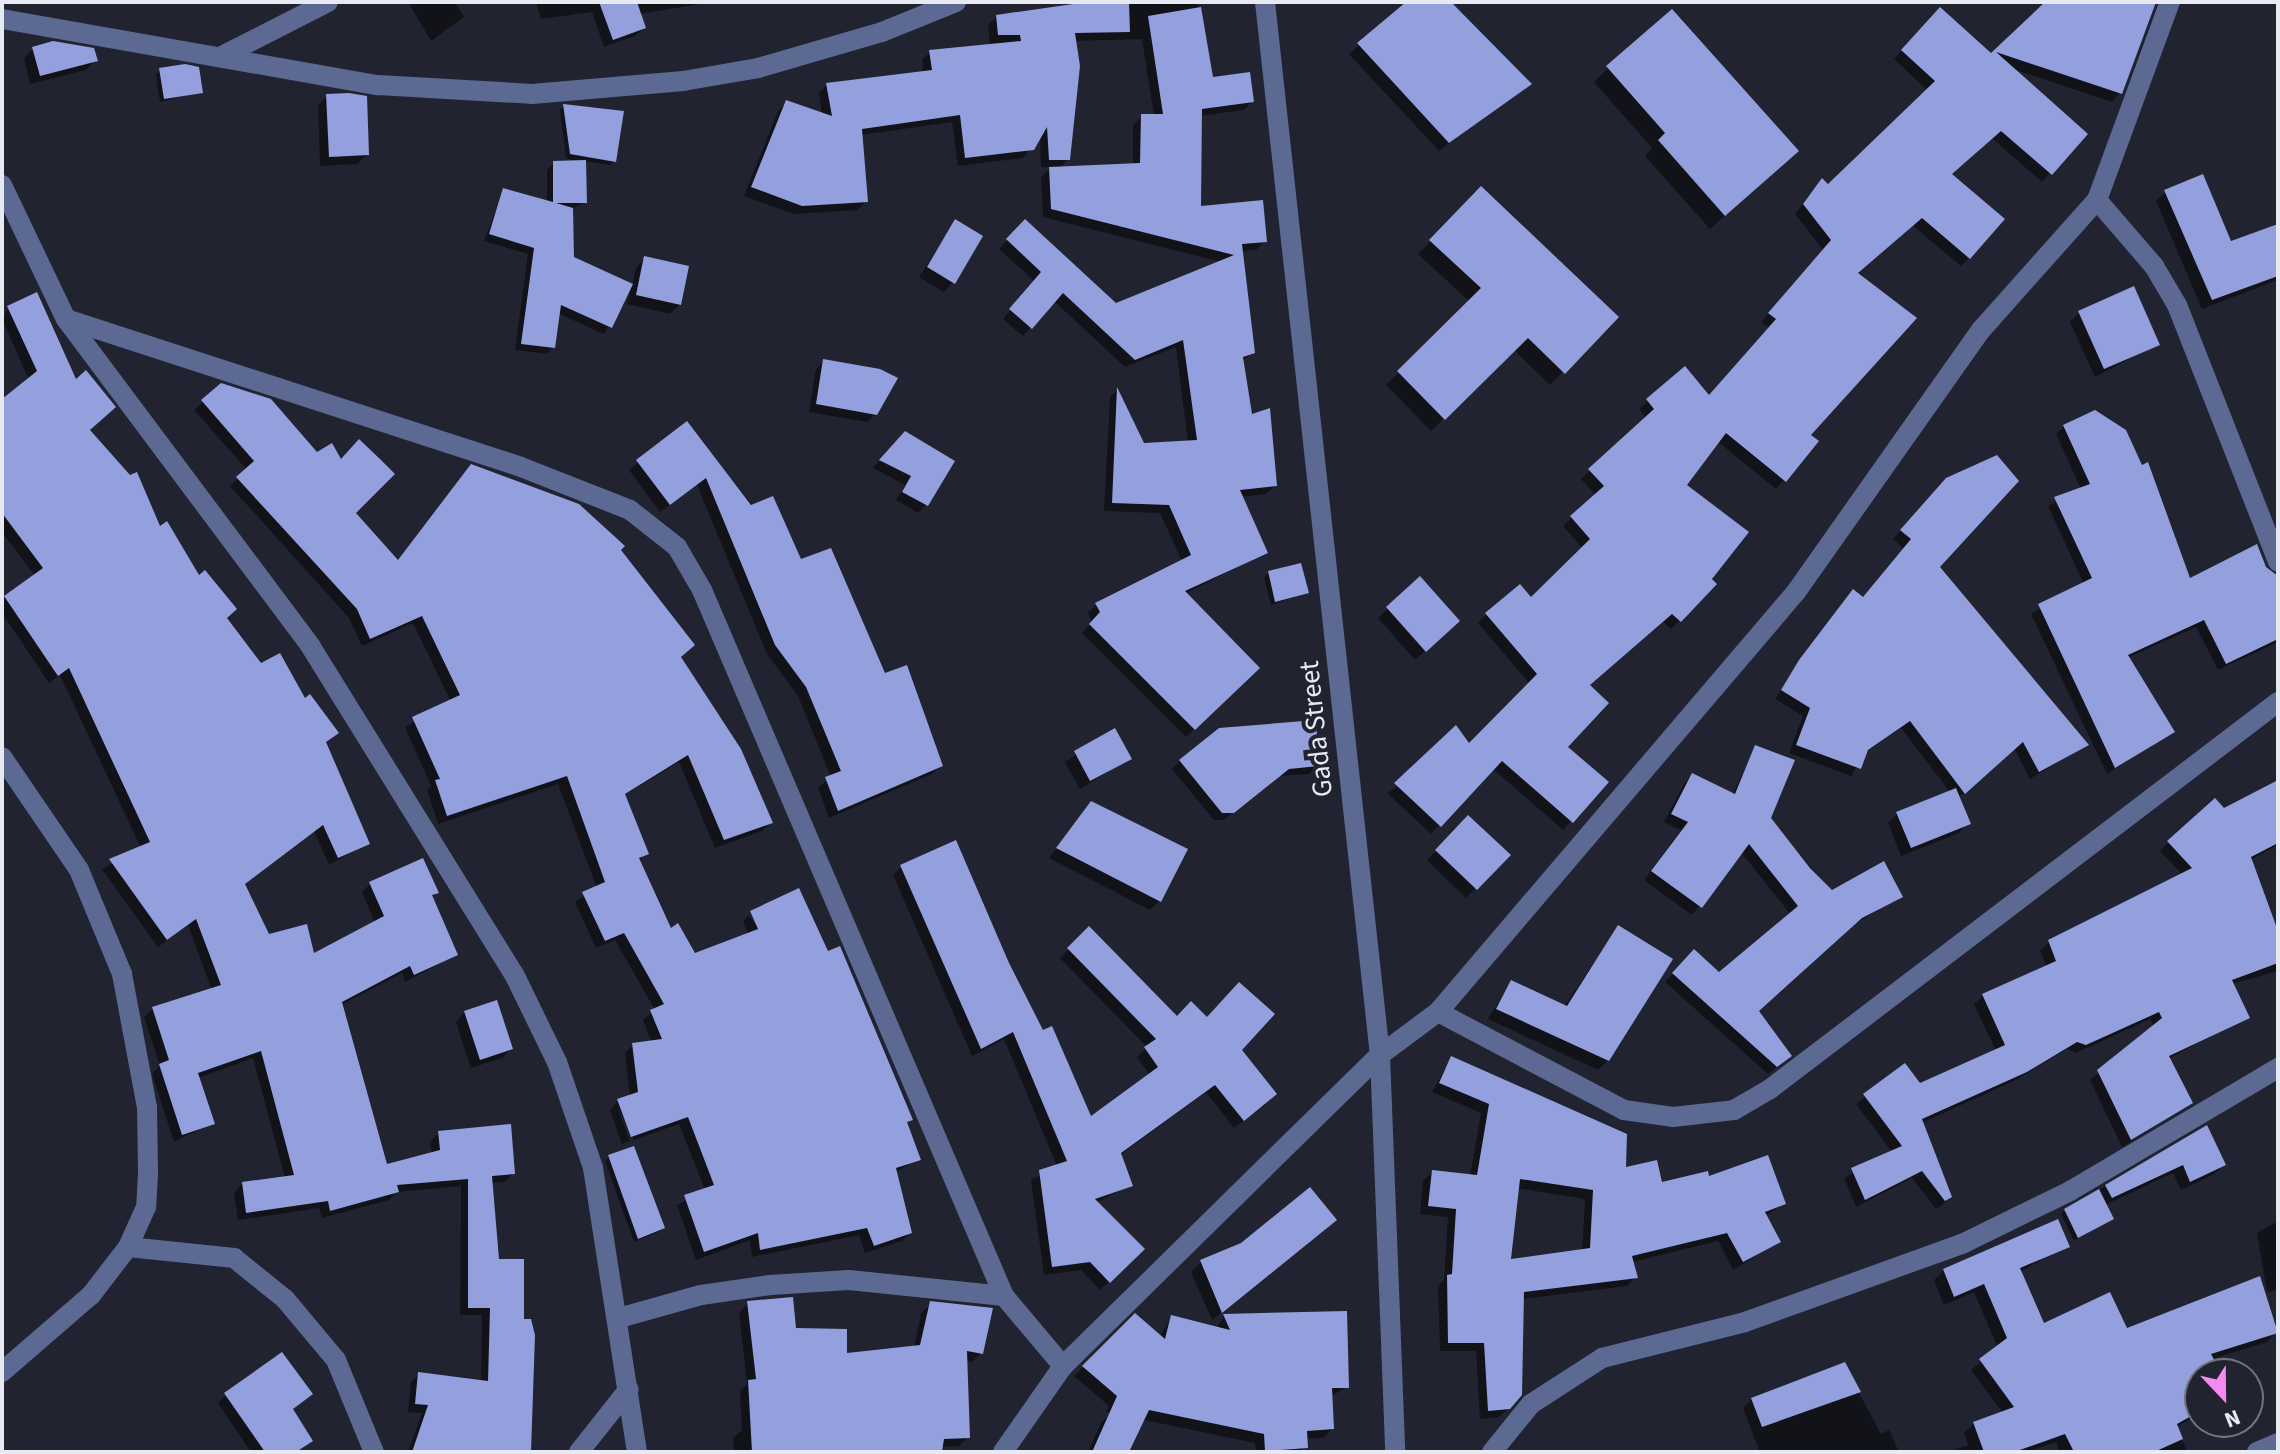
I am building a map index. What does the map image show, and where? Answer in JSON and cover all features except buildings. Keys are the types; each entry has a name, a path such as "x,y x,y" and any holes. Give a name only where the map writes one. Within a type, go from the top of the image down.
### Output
{"street":[{"path":"220,57 328,2"},
{"path":"2,19 430,91 547,93 683,81 758,68 882,32 956,2"},
{"name":"Gada Street","path":"1265,2 1380,1055 1395,1452"},
{"path":"1003,1452 1063,1366 1380,1055 1438,1012 1796,592 1981,330 2097,200 2170,2"},
{"path":"2,185 66,319 311,647 514,974 576,1113 601,1207 637,1452"},
{"path":"2097,200 2154,266 2177,305 2278,562"},
{"path":"66,319 521,467 630,510 677,547 702,590 1004,1296 1063,1366"},
{"path":"1438,1012 1624,1110 1673,1117 1734,1110 1770,1089 2278,702"},
{"path":"2,757 79,870 122,974 147,1107 146,1207 128,1247 91,1295 2,1372"},
{"path":"1492,1452 1531,1404 1602,1358 1745,1322 1962,1244 2070,1191 2278,1068"},
{"path":"128,1247 234,1258 285,1299 336,1360 374,1452"},
{"path":"619,1318 701,1295 770,1285 849,1280 1004,1296"},
{"path":"579,1452 629,1389"},
{"path":"2257,1452 2278,1443"}]}
